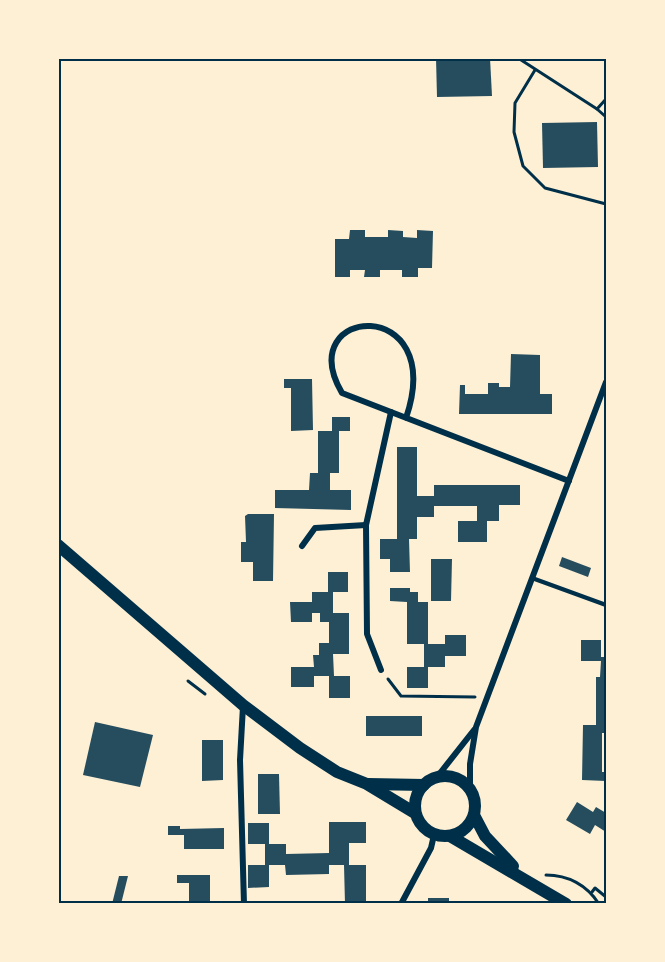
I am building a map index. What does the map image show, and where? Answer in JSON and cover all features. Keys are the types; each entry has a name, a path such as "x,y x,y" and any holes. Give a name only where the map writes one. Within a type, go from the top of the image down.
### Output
{"main road":[{"path":"58,545 243,705 300,748 337,771 367,784 415,813 422,826 434,835 450,836 537,879"},
{"path":"415,813 416,798 424,785 437,777 456,778 470,790 474,798 474,815 485,836 507,862 537,879 566,903"},
{"path":"367,784 424,785"},
{"path":"450,836 465,829 474,815"}],"street":[{"path":"406,418 413,383 411,362 405,343 393,332 376,327 357,328 341,335 332,348 330,364 342,393 406,418 569,481"},
{"path":"470,790 470,764 476,727 606,382"},
{"path":"381,670 367,634 366,525 391,412"},
{"path":"302,546 315,528 366,525"},
{"path":"243,705 240,760 244,903"},
{"path":"437,777 476,727"},
{"path":"401,903 431,848 434,835"}],"lane":[{"path":"532,578 606,604"}],"path":[{"path":"518,58 606,117"},
{"path":"535,70 515,103 514,132 524,166 545,188 606,204"},
{"path":"597,109 606,99"},
{"path":"381,670 401,696 487,698"},
{"path":"537,879 563,873 592,892 599,903"},
{"path":"592,892 596,888 606,897"}],"building":[{"path":"436,58 490,58 492,96 437,97"},
{"path":"597,122 598,167 543,168 542,123"},
{"path":"350,230 365,230 365,237 388,237 388,230 403,231 403,237 417,238 417,230 433,231 432,268 418,268 418,277 402,277 402,270 380,270 380,277 364,277 365,270 350,270 350,277 335,277 335,239 349,239"},
{"path":"511,354 540,355 540,394 552,394 552,414 459,414 460,385 465,385 465,394 488,394 488,383 499,383 499,387 510,387"},
{"path":"284,379 312,379 313,430 291,431 291,388 284,388"},
{"path":"332,417 350,417 350,431 339,431 339,473 330,473 330,490 351,490 351,510 275,508 275,490 309,490 310,473 318,473 318,431 332,431"},
{"path":"397,447 417,447 417,496 434,496 434,485 520,485 520,505 499,505 499,521 487,521 487,542 458,542 458,521 477,521 477,506 434,506 434,517 417,517 417,539 409,539 410,572 390,572 390,559 380,559 380,539 397,539"},
{"path":"274,514 273,581 253,581 253,562 241,562 241,542 246,542 245,516"},
{"path":"562,557 591,568 588,577 559,566"},
{"path":"431,559 452,559 451,601 431,601"},
{"path":"328,572 348,572 348,592 333,592 333,613 349,613 349,654 333,654 334,676 350,676 350,698 329,698 329,676 314,676 314,687 291,687 291,667 314,667 313,655 319,655 319,643 329,643 329,622 320,622 320,613 312,613 312,622 291,622 290,602 312,602 312,592 328,592"},
{"path":"390,588 410,588 410,592 418,592 418,602 428,602 428,644 445,644 445,635 466,635 466,656 445,656 445,667 428,667 428,688 407,688 407,667 424,667 424,644 407,644 407,602 390,601"},
{"path":"581,640 601,640 601,657 606,657 606,733 602,733 602,772 606,772 606,781 582,780 583,725 596,725 596,677 600,677 601,661 581,661"},
{"path":"366,716 422,716 422,736 366,736"},
{"path":"95,722 153,735 140,787 83,775"},
{"path":"202,740 223,740 223,780 202,781"},
{"path":"258,774 279,774 280,814 258,814"},
{"path":"577,802 593,812 596,807 606,813 606,832 595,825 590,834 566,820"},
{"path":"329,822 366,822 366,843 349,843 349,865 366,865 366,904 345,904 344,865 329,865 329,874 286,875 285,865 269,865 269,887 248,888 248,865 265,865 265,844 248,844 248,823 269,823 269,844 286,844 286,854 329,853"},
{"path":"168,826 180,826 180,829 224,828 224,849 184,849 184,835 168,835"},
{"path":"177,875 210,875 210,904 189,904 189,883 177,883"},
{"path":"119,876 128,876 121,904 112,904"},
{"path":"428,898 449,898 449,904 428,904"}]}
